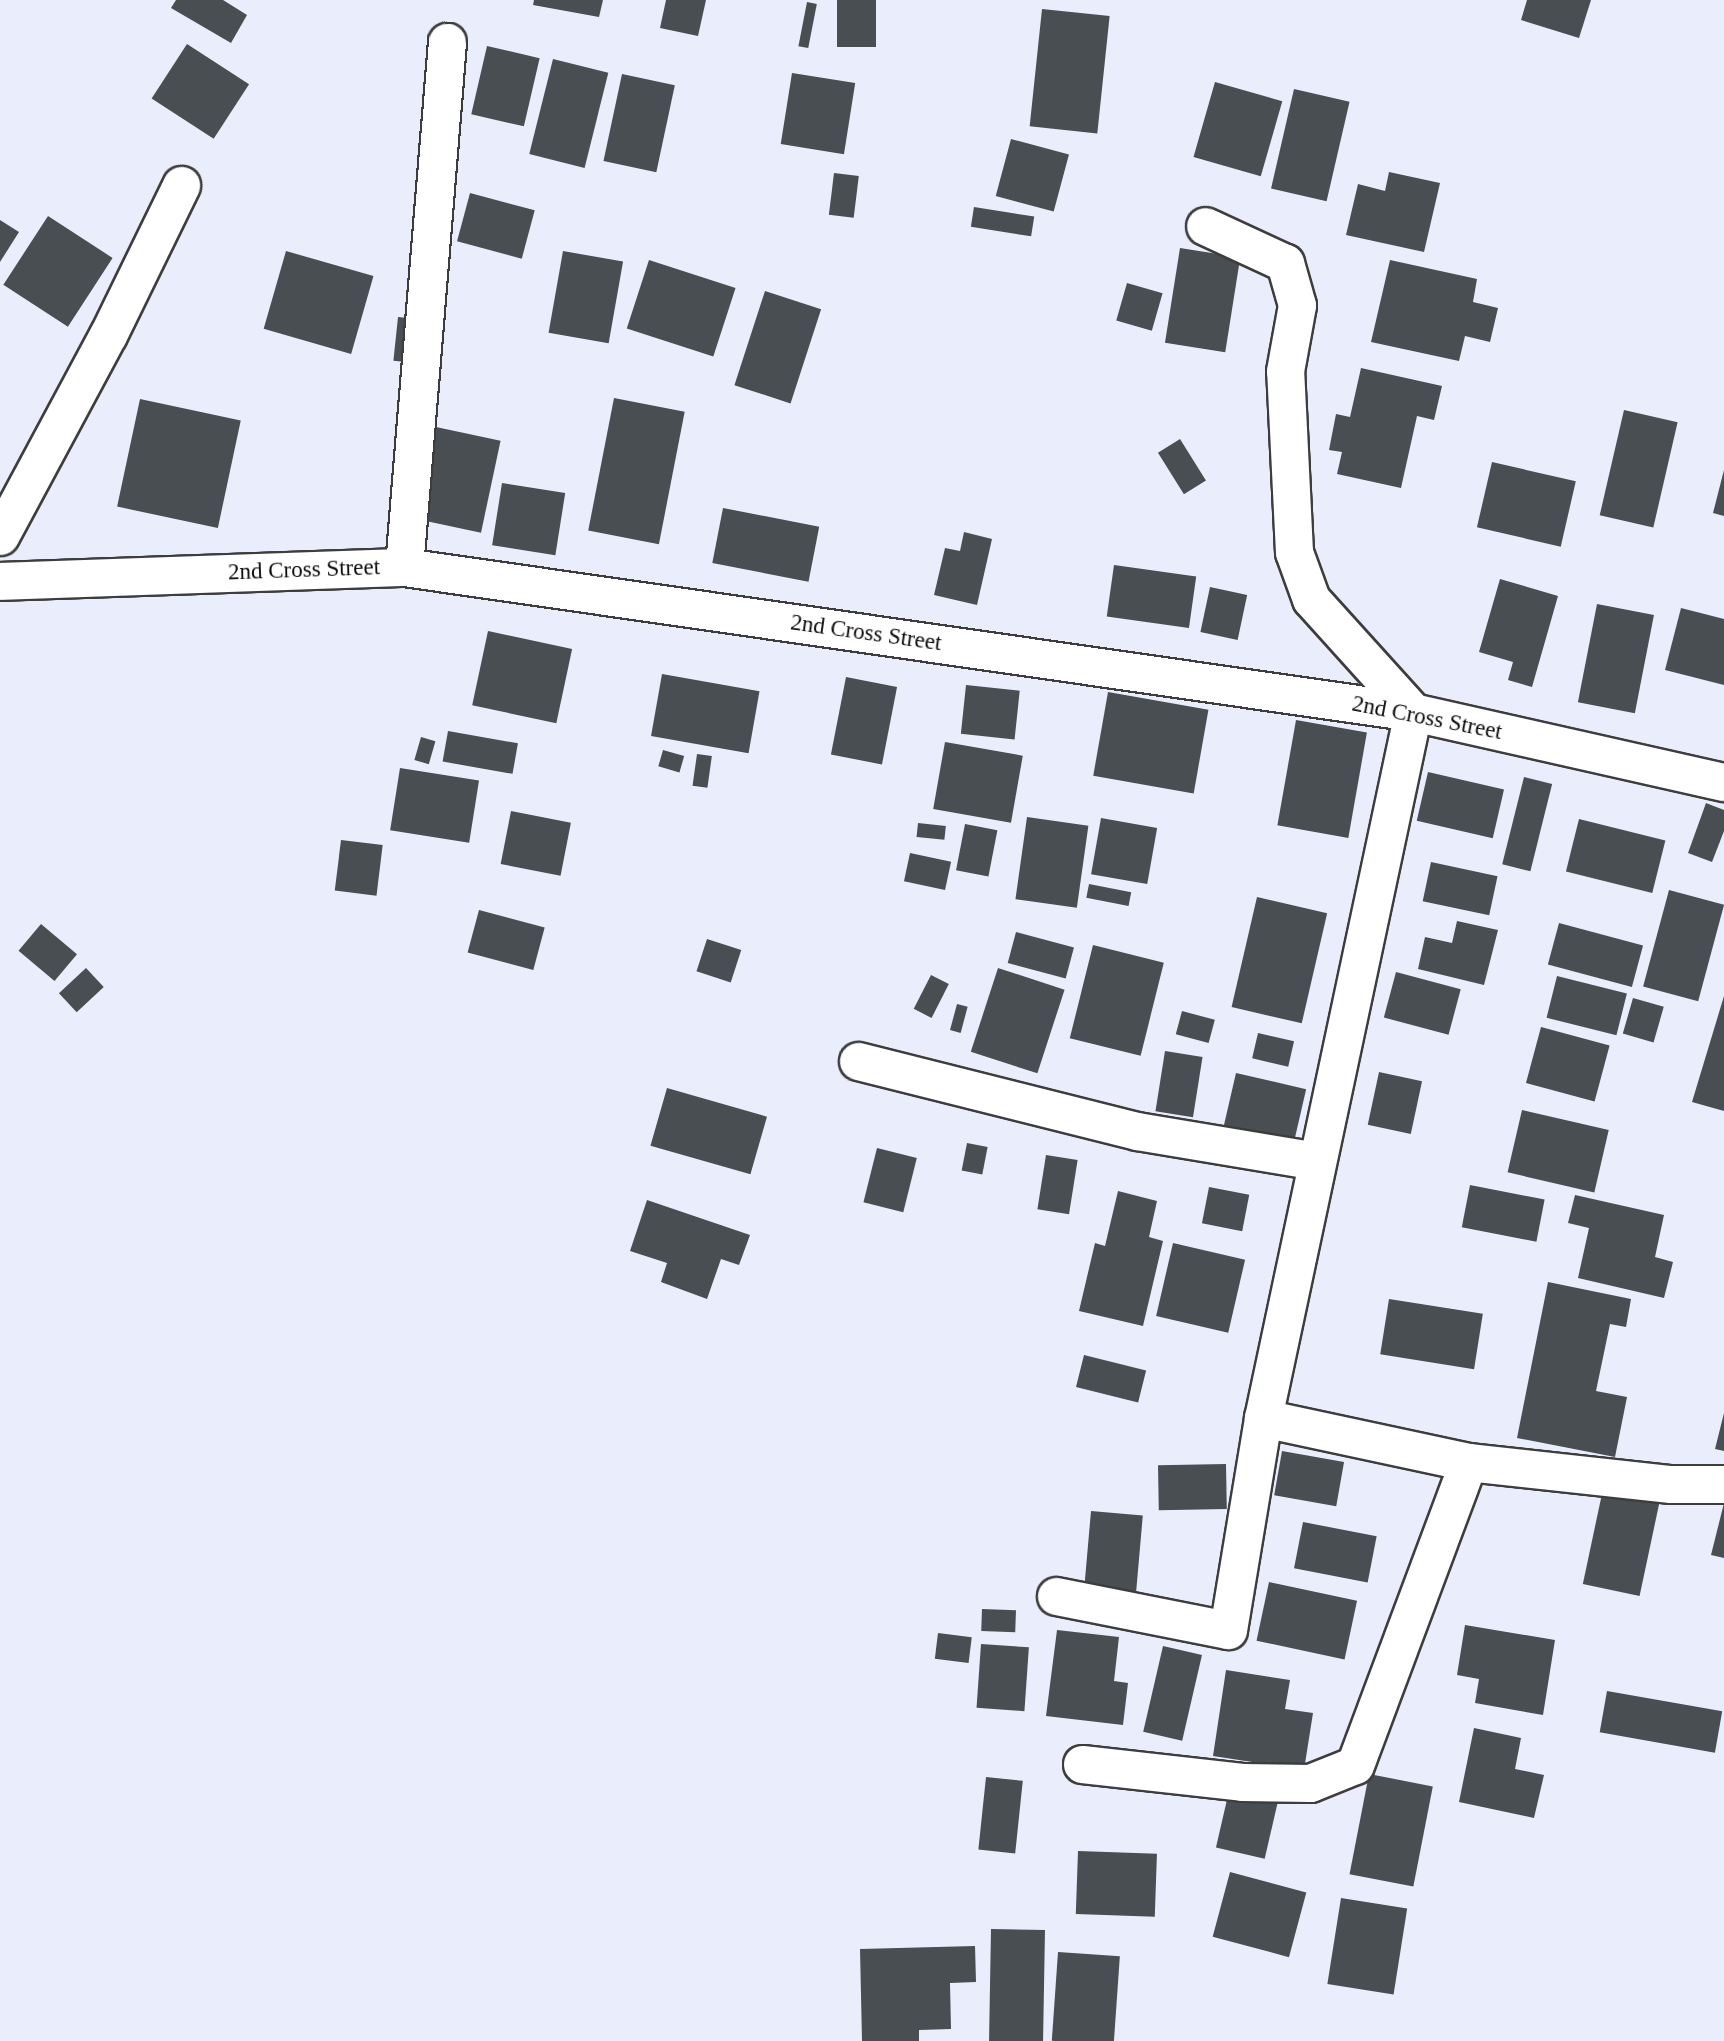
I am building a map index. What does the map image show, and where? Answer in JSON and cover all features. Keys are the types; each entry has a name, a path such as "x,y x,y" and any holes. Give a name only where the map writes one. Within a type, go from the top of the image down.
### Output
{"street":[{"path":"404,567 447,42"},
{"path":"0,536 108,335 181,185"},
{"path":"1056,1597 1227,1630 1263,1418 1413,712 1311,599 1294,552 1285,371 1297,305 1285,264 1205,226"},
{"name":"2nd Cross Street","path":"0,581 404,567 1413,712 1724,782"},
{"path":"858,1061 1137,1131 1317,1161"},
{"path":"1263,1418 1468,1462 1671,1484 1724,1484"},
{"path":"1082,1764 1242,1782 1310,1783 1355,1765 1468,1462"}],"building":[{"path":"176,0 223,0 247,15 231,43 171,8"},
{"path":"534,0 603,0 599,17 533,5"},
{"path":"666,0 706,0 698,36 660,28"},
{"path":"837,0 876,0 876,47 837,47"},
{"path":"1527,0 1591,0 1579,38 1521,20"},
{"path":"807,2 817,4 808,48 798,46"},
{"path":"1042,9 1110,16 1097,133 1030,126"},
{"path":"187,44 249,84 214,139 152,99"},
{"path":"487,46 540,58 524,126 471,114"},
{"path":"553,59 608,73 585,168 529,154"},
{"path":"792,73 855,83 844,154 781,144"},
{"path":"622,74 675,85 656,172 603,161"},
{"path":"1215,82 1282,101 1261,176 1194,157"},
{"path":"1294,89 1350,102 1327,201 1271,188"},
{"path":"1011,139 1069,155 1054,212 996,196"},
{"path":"1389,172 1440,183 1424,252 1346,235 1358,184 1385,191"},
{"path":"834,173 859,176 854,218 829,215"},
{"path":"470,193 535,210 522,259 457,241"},
{"path":"974,207 1034,217 1031,236 971,227"},
{"path":"48,216 113,258 68,327 3,285"},
{"path":"0,220 19,232 0,262"},
{"path":"1180,248 1240,258 1225,352 1165,343"},
{"path":"286,251 373,276 351,354 264,329"},
{"path":"563,251 623,262 609,343 549,333"},
{"path":"649,260 736,288 713,357 627,328"},
{"path":"1390,260 1477,279 1473,302 1498,308 1490,342 1465,336 1459,361 1371,342"},
{"path":"1127,283 1163,293 1152,331 1116,320"},
{"path":"765,291 821,309 791,403 734,385"},
{"path":"398,317 418,319 413,363 393,361"},
{"path":"1361,368 1442,386 1434,420 1417,416 1401,488 1337,474 1342,452 1329,450 1336,414 1350,417"},
{"path":"614,398 685,412 659,544 588,531"},
{"path":"140,399 241,420 218,528 117,507"},
{"path":"1624,410 1678,422 1653,528 1600,515"},
{"path":"436,427 501,441 481,533 416,519"},
{"path":"1180,439 1206,481 1184,494 1158,453"},
{"path":"1492,462 1576,481 1561,547 1477,527"},
{"path":"1724,470 1724,516 1713,513"},
{"path":"502,483 565,493 555,555 492,545"},
{"path":"723,508 819,527 809,582 712,563"},
{"path":"964,532 992,539 977,605 934,595 945,548 960,551"},
{"path":"1114,565 1196,577 1189,628 1107,616"},
{"path":"1500,579 1558,596 1532,687 1508,680 1513,662 1479,652"},
{"path":"1210,587 1247,595 1238,640 1200,632"},
{"path":"1597,604 1654,615 1635,713 1578,702"},
{"path":"1681,608 1724,619 1724,685 1665,670"},
{"path":"488,631 572,649 556,723 472,705"},
{"path":"662,674 759,691 749,753 651,736"},
{"path":"846,677 897,687 882,764 831,755"},
{"path":"966,685 1020,691 1015,739 961,734"},
{"path":"1108,692 1208,710 1194,793 1093,776"},
{"path":"1296,720 1367,733 1348,838 1277,825"},
{"path":"448,731 518,743 513,774 443,762"},
{"path":"421,737 435,741 429,764 414,760"},
{"path":"945,742 1023,756 1011,823 933,809"},
{"path":"663,750 684,756 679,772 658,766"},
{"path":"697,754 712,756 707,788 693,786"},
{"path":"400,768 479,781 469,843 390,830"},
{"path":"1428,772 1504,790 1493,838 1417,821"},
{"path":"1524,777 1552,784 1530,871 1502,864"},
{"path":"1706,803 1724,810 1724,831 1712,862 1688,853"},
{"path":"511,811 571,823 561,876 501,864"},
{"path":"1027,817 1088,826 1077,908 1015,899"},
{"path":"1101,818 1157,828 1147,884 1091,874"},
{"path":"1579,819 1665,841 1652,893 1566,871"},
{"path":"918,823 946,826 944,840 917,837"},
{"path":"965,824 997,830 988,876 956,870"},
{"path":"341,840 383,845 376,896 335,891"},
{"path":"910,853 951,862 945,890 904,881"},
{"path":"1431,862 1498,876 1489,915 1423,901"},
{"path":"1089,884 1131,892 1129,906 1086,898"},
{"path":"1669,890 1724,905 1698,1001 1643,987"},
{"path":"1257,897 1327,913 1302,1023 1232,1007"},
{"path":"479,910 545,928 533,970 468,953"},
{"path":"1457,921 1498,930 1484,985 1418,969 1425,937 1452,943"},
{"path":"1559,923 1643,946 1632,987 1548,965"},
{"path":"41,924 77,954 55,981 19,951"},
{"path":"1016,932 1074,948 1066,978 1008,963"},
{"path":"707,939 741,950 731,982 696,971"},
{"path":"1093,945 1164,963 1141,1056 1070,1038"},
{"path":"86,968 104,987 77,1012 59,993"},
{"path":"998,968 1065,990 1037,1073 971,1052"},
{"path":"1396,972 1461,989 1449,1035 1384,1017"},
{"path":"931,975 949,984 932,1018 914,1009"},
{"path":"1557,976 1627,993 1616,1035 1547,1018"},
{"path":"1724,996 1724,1111 1692,1102"},
{"path":"1633,998 1664,1007 1654,1042 1623,1034"},
{"path":"957,1004 968,1007 961,1033 950,1030"},
{"path":"1182,1011 1215,1020 1209,1043 1176,1034"},
{"path":"1541,1027 1610,1045 1595,1101 1526,1083"},
{"path":"1258,1033 1294,1041 1288,1067 1252,1058"},
{"path":"1165,1051 1203,1057 1193,1117 1155,1111"},
{"path":"1379,1072 1422,1081 1411,1134 1368,1125"},
{"path":"1236,1073 1306,1089 1293,1145 1223,1129"},
{"path":"667,1088 767,1117 750,1174 650,1146"},
{"path":"1522,1110 1609,1130 1594,1192 1508,1172"},
{"path":"967,1143 988,1147 982,1174 962,1170"},
{"path":"877,1148 917,1158 903,1212 863,1202"},
{"path":"1046,1155 1078,1160 1069,1214 1037,1209"},
{"path":"1470,1185 1545,1200 1536,1242 1462,1227"},
{"path":"1209,1187 1249,1195 1242,1231 1202,1223"},
{"path":"1118,1191 1157,1201 1149,1237 1163,1241 1143,1326 1079,1311 1095,1243 1105,1246"},
{"path":"1575,1195 1664,1215 1655,1257 1673,1262 1664,1298 1578,1278 1589,1228 1568,1223"},
{"path":"647,1200 750,1235 739,1265 721,1259 707,1299 661,1282 667,1263 630,1251"},
{"path":"1173,1243 1245,1260 1228,1333 1156,1316"},
{"path":"1548,1282 1631,1299 1626,1327 1610,1324 1596,1391 1627,1397 1615,1457 1517,1438"},
{"path":"1389,1299 1483,1314 1474,1369 1380,1354"},
{"path":"1084,1355 1146,1370 1138,1403 1076,1387"},
{"path":"1724,1413 1724,1451 1715,1449"},
{"path":"1282,1451 1344,1462 1336,1506 1274,1495"},
{"path":"1226,1464 1227,1509 1159,1510 1158,1465"},
{"path":"1603,1489 1660,1501 1640,1596 1583,1584"},
{"path":"1724,1503 1724,1558 1711,1555"},
{"path":"1091,1511 1143,1516 1136,1593 1084,1589"},
{"path":"1303,1522 1377,1536 1368,1582 1294,1568"},
{"path":"1269,1582 1357,1601 1345,1659 1257,1641"},
{"path":"982,1609 1016,1610 1015,1632 981,1631"},
{"path":"1465,1625 1555,1640 1543,1715 1475,1703 1479,1679 1457,1675"},
{"path":"1057,1630 1119,1637 1114,1681 1128,1683 1123,1725 1046,1716"},
{"path":"938,1633 972,1637 969,1663 935,1659"},
{"path":"981,1644 1029,1647 1024,1711 977,1708"},
{"path":"1163,1646 1202,1655 1182,1741 1143,1732"},
{"path":"1226,1670 1290,1680 1285,1709 1313,1713 1304,1770 1213,1756"},
{"path":"1607,1691 1722,1711 1715,1753 1600,1732"},
{"path":"1474,1728 1521,1738 1515,1769 1544,1775 1534,1818 1459,1802"},
{"path":"1369,1774 1433,1786 1413,1887 1350,1874"},
{"path":"986,1777 1023,1781 1015,1853 978,1850"},
{"path":"1229,1791 1278,1802 1265,1859 1216,1848"},
{"path":"1078,1851 1157,1854 1155,1917 1076,1914"},
{"path":"1230,1872 1306,1892 1289,1957 1213,1937"},
{"path":"1341,1898 1407,1908 1394,1994 1327,1984"},
{"path":"991,1929 1045,1930 1043,2041 989,2041"},
{"path":"975,1946 976,1982 950,1983 951,2029 919,2030 919,2041 862,2041 860,1949"},
{"path":"1058,1952 1120,1956 1114,2041 1052,2041"}]}
